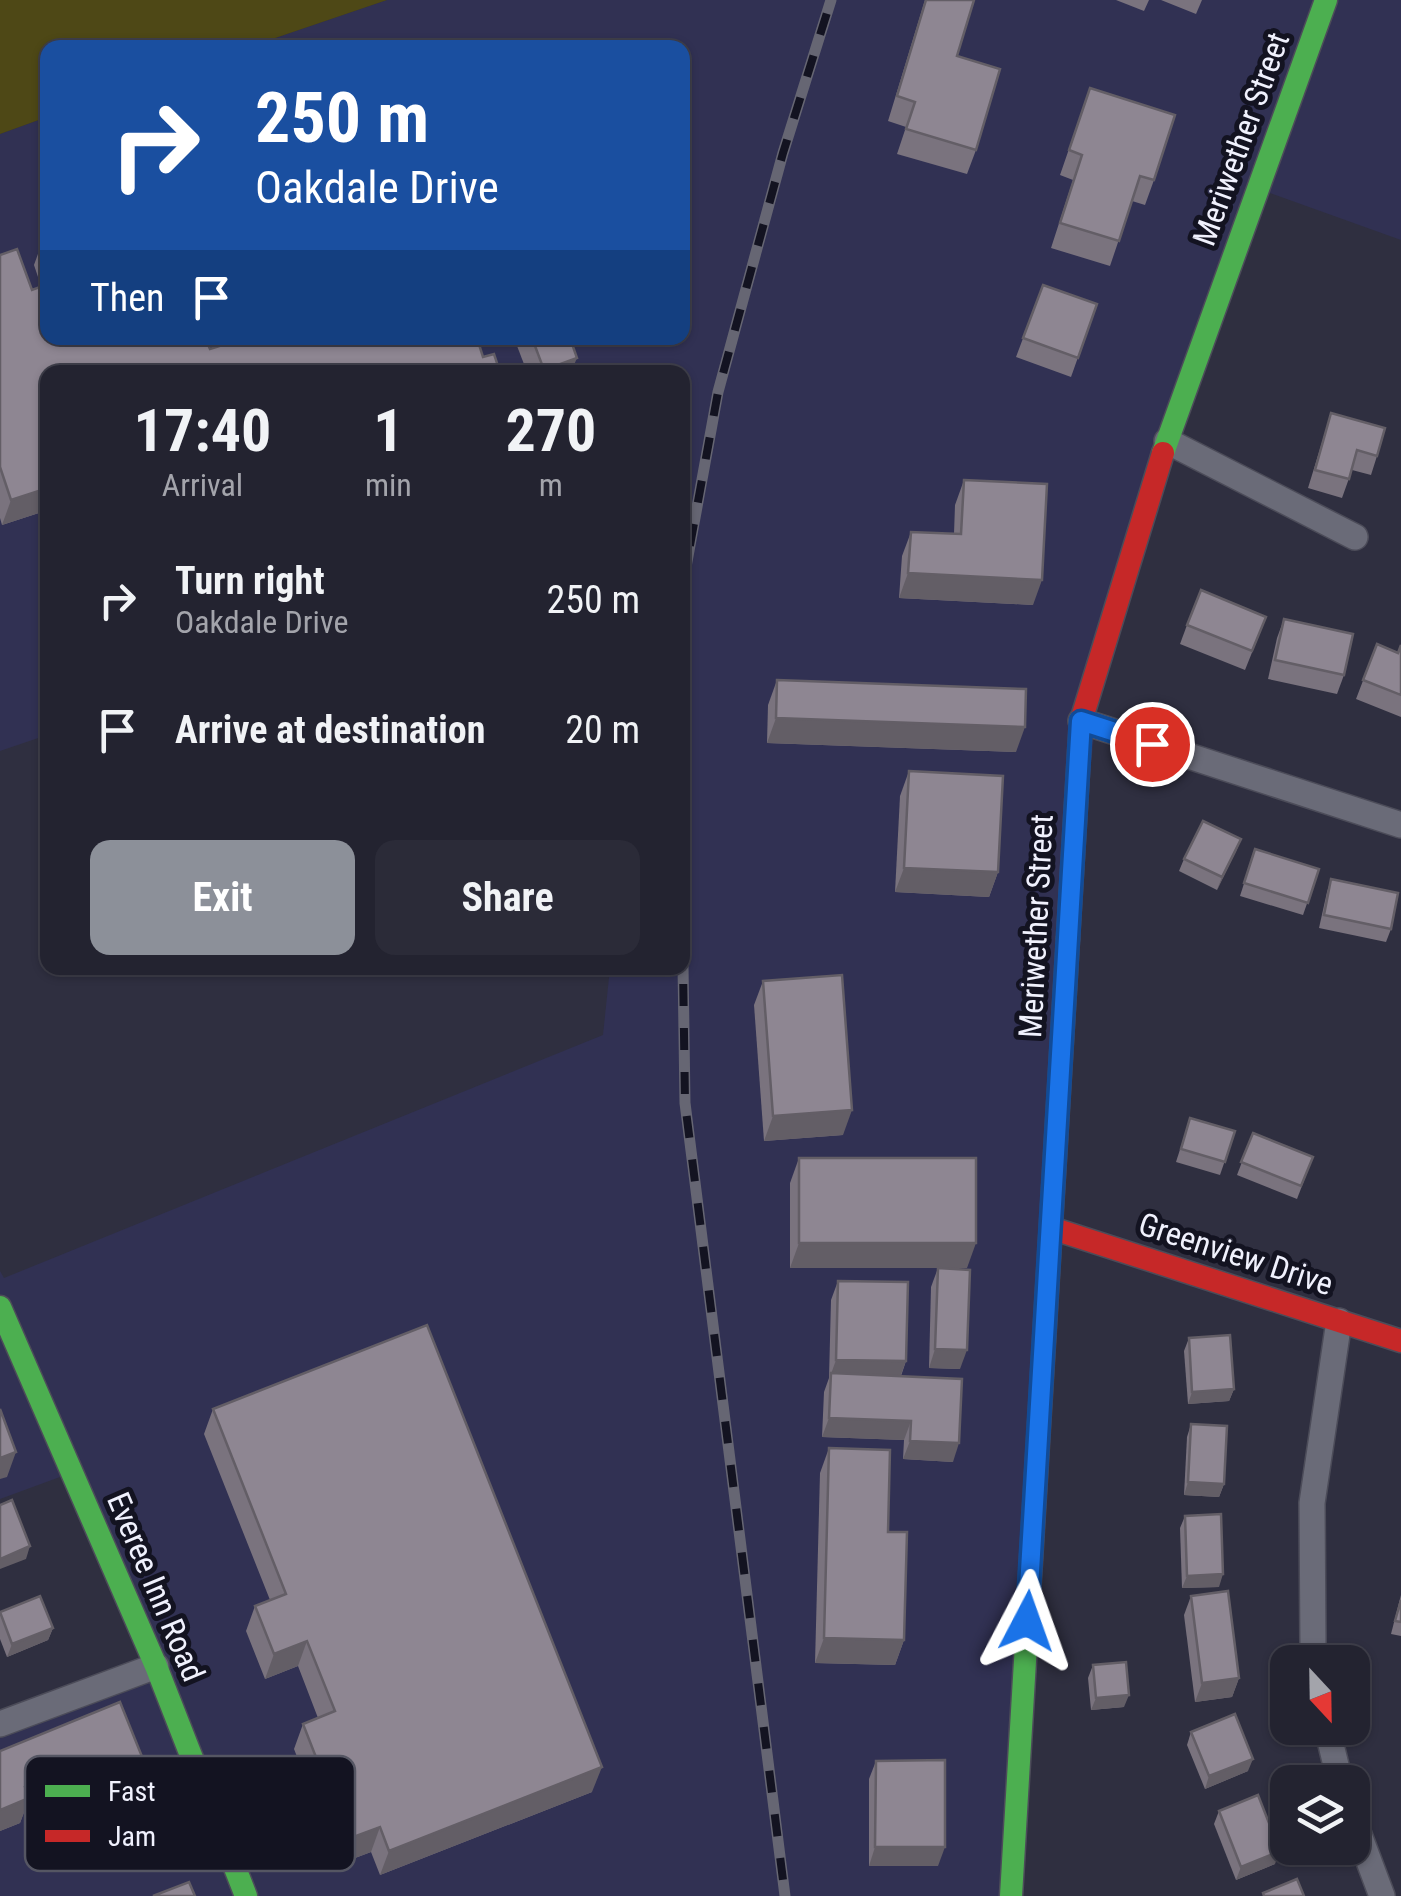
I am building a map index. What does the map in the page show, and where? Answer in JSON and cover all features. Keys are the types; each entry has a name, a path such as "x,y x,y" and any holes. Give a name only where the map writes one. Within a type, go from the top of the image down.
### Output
{"street":[{"name":"Meriwether Street","path":"1011,1896 1081,721 1167,441 1326,0"},
{"path":"1167,441 1356,538"},
{"path":"1081,721 1401,825"},
{"name":"Greenview Drive","path":"1051,1228 1401,1341"},
{"name":"Everee Inn Road","path":"0,1307 191,1756"},
{"path":"1313,1645 1312,1503 1339,1321"},
{"path":"0,1724 156,1666"},
{"path":"1370,1864 1382,1896"},
{"name":"Everee Inn Road","path":"236,1871 246,1896"}],"shaded area":[{"path":"0,0 387,0 270,40 40,40 40,120 0,134"},
{"path":"387,0 1401,0 1401,240 1253,187 1105,635 1065,1005 1020,1896 0,1896 0,1713 153,1652 79,1470 0,1499 0,1271 4,1278 603,1035 609,975 690,975 690,365 40,365 40,737 0,751 0,134 40,120 40,345 690,345 690,40 270,40"}],"building":[{"path":"926,0 974,0 957,56 1000,69 976,150 906,129 915,102 897,96"},
{"path":"1090,88 1175,115 1154,180 1140,176 1119,241 1060,223 1082,155 1069,150"},
{"path":"17,249 32,290 40,287 40,345 208,345 210,349 223,345 479,345 483,357 494,354 498,365 40,365 40,491 11,500 0,467 0,255"},
{"path":"1043,285 1097,304 1078,358 1023,338"},
{"path":"535,345 572,345 577,358 558,365 542,365"},
{"path":"1331,413 1385,428 1377,456 1357,450 1349,479 1315,470"},
{"path":"964,480 1047,484 1042,580 908,573 911,532 961,534"},
{"path":"1201,590 1266,617 1252,651 1187,625"},
{"path":"1284,619 1353,634 1344,675 1275,660"},
{"path":"1377,644 1398,653 1401,645 1401,695 1363,680"},
{"path":"777,680 1026,689 1025,727 776,718"},
{"path":"909,771 1003,776 998,872 904,868"},
{"path":"1203,821 1241,839 1222,877 1184,859"},
{"path":"1255,849 1319,869 1308,903 1244,883"},
{"path":"1331,879 1398,893 1391,929 1324,915"},
{"path":"842,975 852,1110 773,1116 763,981"},
{"path":"1190,1118 1235,1131 1225,1162 1181,1149"},
{"path":"1253,1133 1313,1157 1301,1186 1241,1162"},
{"path":"799,1158 976,1158 976,1243 799,1243"},
{"path":"938,1268 970,1270 967,1350 935,1349"},
{"path":"838,1281 908,1282 906,1361 836,1360"},
{"path":"427,1325 602,1767 389,1851 380,1827 355,1836 355,1756 316,1756 303,1724 335,1711 307,1641 274,1654 255,1606 286,1594 213,1409"},
{"path":"1230,1335 1234,1389 1192,1392 1189,1338"},
{"path":"831,1373 962,1379 959,1443 910,1441 911,1421 829,1418"},
{"path":"0,1409 16,1452 0,1458"},
{"path":"1191,1424 1227,1426 1224,1484 1188,1482"},
{"path":"829,1448 890,1450 888,1532 907,1532 904,1640 824,1638"},
{"path":"12,1500 30,1546 0,1559 0,1505"},
{"path":"1221,1514 1223,1574 1187,1576 1185,1516"},
{"path":"1228,1591 1239,1678 1202,1683 1191,1596"},
{"path":"40,1596 53,1628 12,1644 0,1612"},
{"path":"1401,1600 1401,1622 1395,1621"},
{"path":"1126,1662 1129,1695 1096,1698 1093,1665"},
{"path":"120,1702 142,1756 25,1756 25,1800 0,1810 0,1751"},
{"path":"1235,1714 1253,1759 1209,1776 1191,1732"},
{"path":"945,1760 945,1847 875,1847 876,1761"},
{"path":"1258,1795 1270,1826 1270,1855 1241,1867 1219,1811"},
{"path":"1297,1879 1304,1896 1264,1896 1263,1893"},
{"path":"189,1882 195,1896 153,1896"}],"railway":[{"path":"690,545 718,392 783,153 831,0"},
{"path":"683,975 685,1103 785,1896"}],"traffic: fast":[{"path":"1163,453 1326,0"},
{"path":"1011,1896 1068,939"},
{"path":"0,1307 191,1756"},
{"path":"236,1871 246,1896"}],"traffic: jam":[{"path":"1068,939 1081,721 1163,453"},
{"path":"1051,1228 1401,1341"}],"route":[{"path":"1027,1621 1081,721 1152,744"}]}
